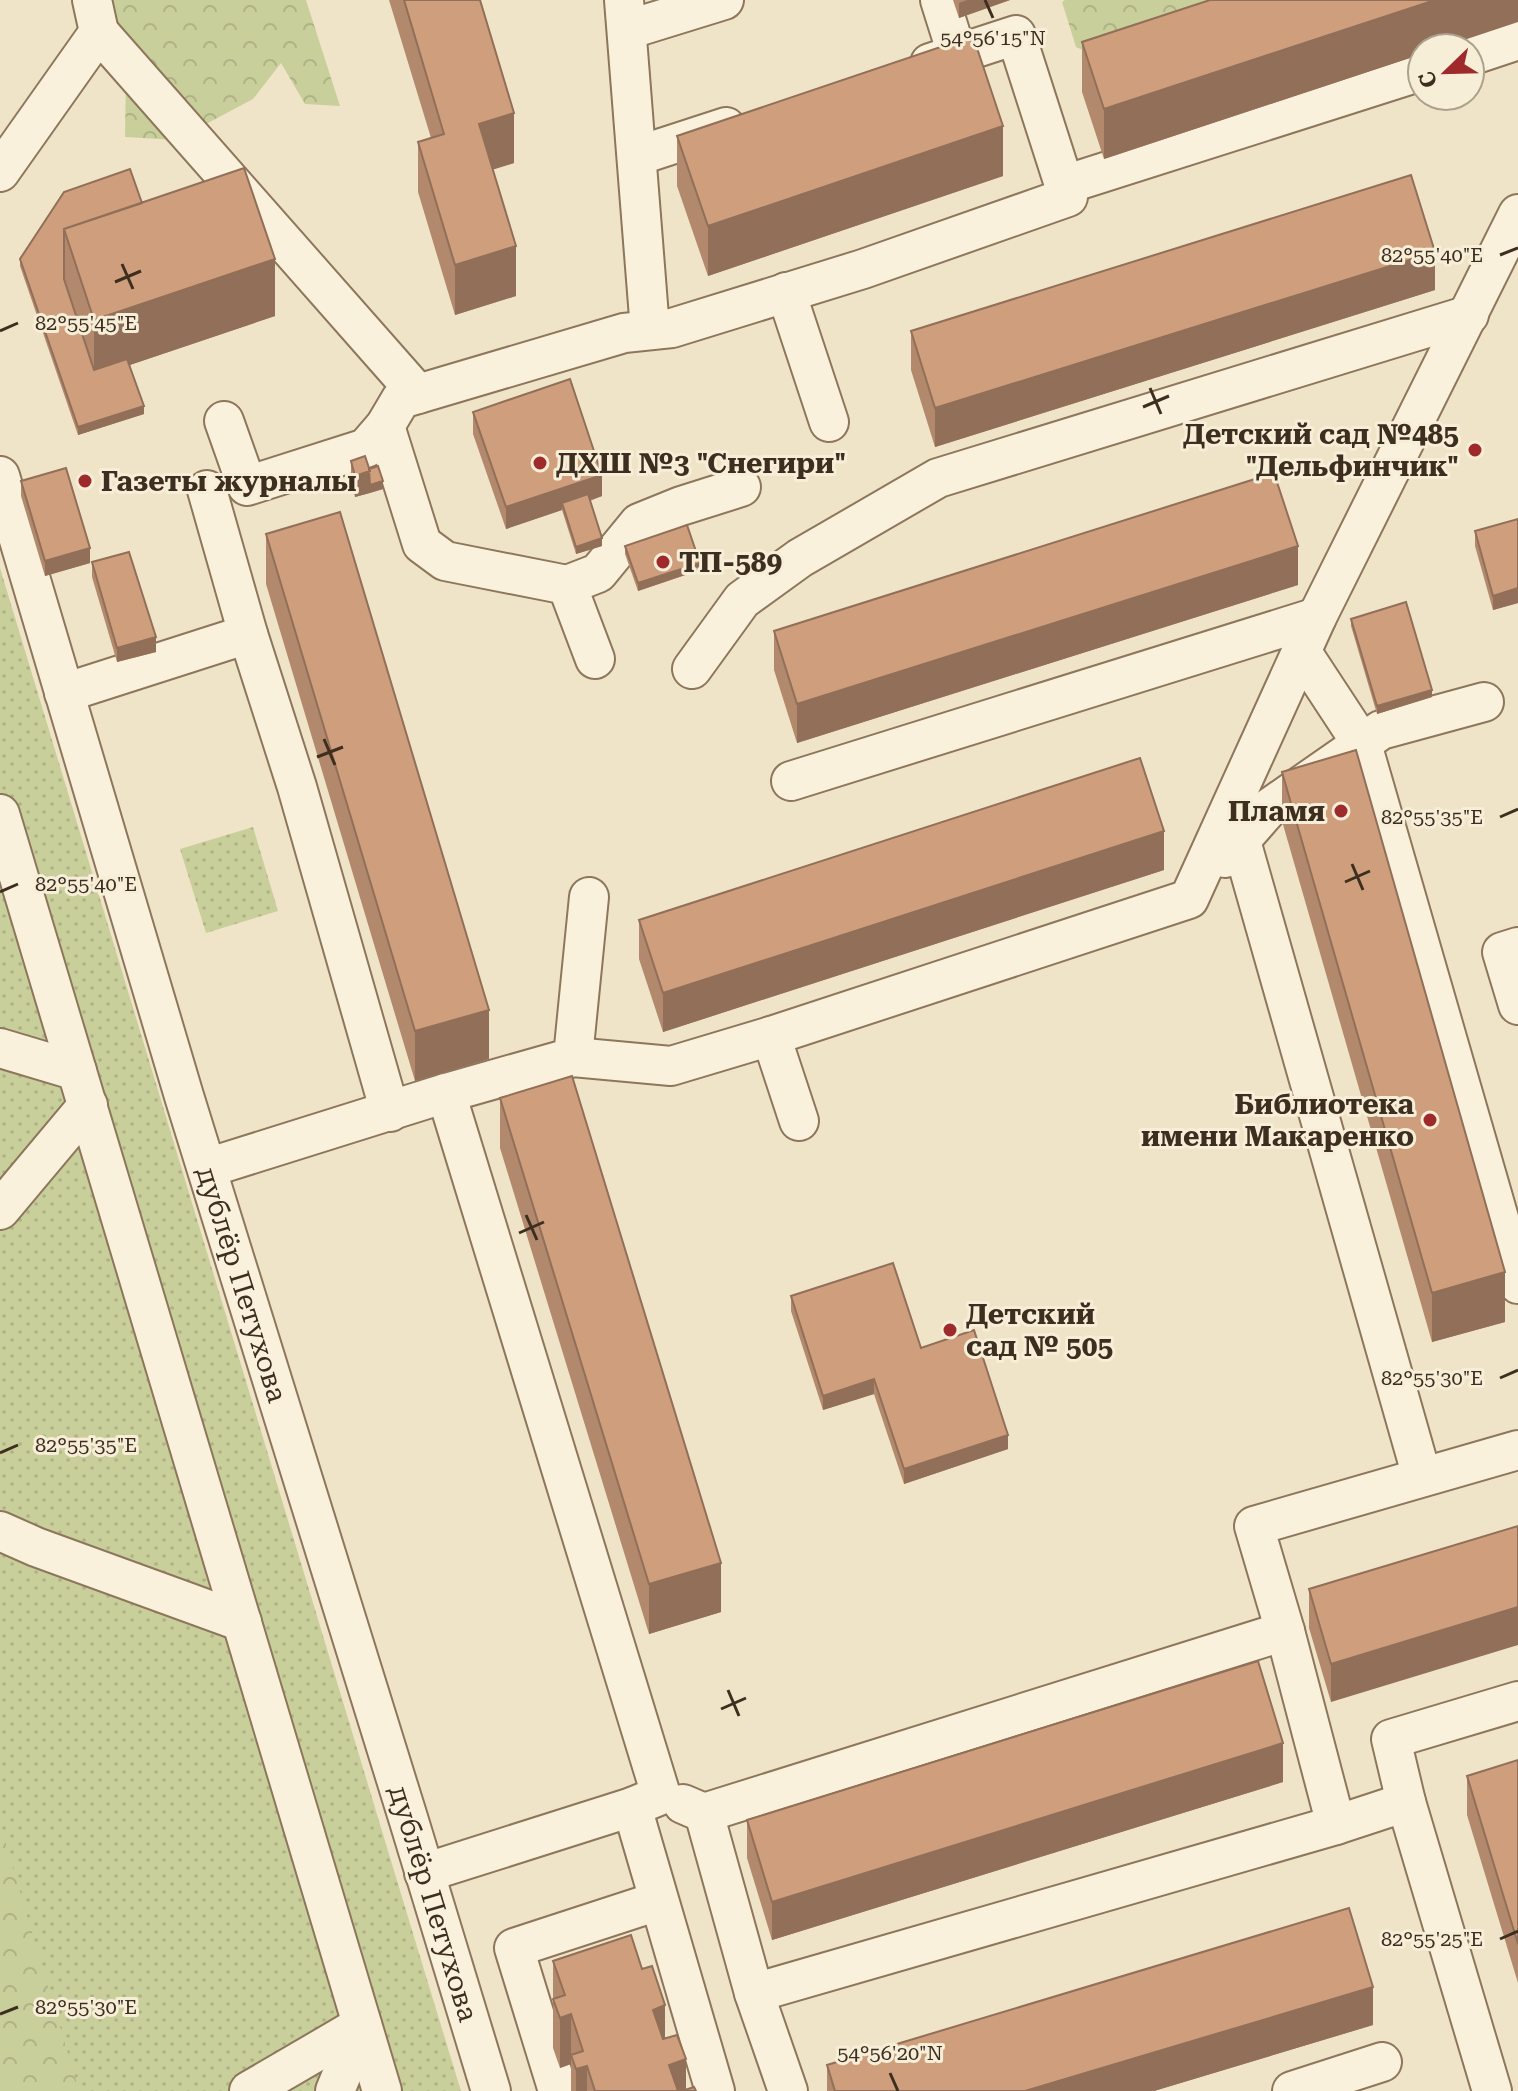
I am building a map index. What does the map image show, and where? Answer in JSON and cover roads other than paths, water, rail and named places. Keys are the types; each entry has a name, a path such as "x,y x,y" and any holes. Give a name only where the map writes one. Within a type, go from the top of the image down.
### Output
{"street":[{"path":"650,330 625,15 724,0"},
{"path":"940,0 957,54"},
{"path":"0,172 95,16 418,394"},
{"path":"390,1112 297,787 248,634 195,494 247,486 366,448 385,426 401,399 624,333 672,328 863,269 1068,197 1016,35 899,73"},
{"path":"1486,51 1518,40"},
{"path":"1064,185 1406,76"},
{"path":"637,156 752,119"},
{"path":"1189,899 1317,617 1518,214"},
{"path":"786,292 829,422"},
{"path":"692,669 742,600 800,558 938,478 1469,315"},
{"path":"224,421 247,486"},
{"path":"385,426 427,509 422,544 445,561 567,585 598,573 639,523 741,487"},
{"name":"дублёр Петухова","path":"0,476 207,1168 491,2091"},
{"path":"567,585 595,659"},
{"path":"791,781 1317,617"},
{"path":"64,693 248,634"},
{"path":"1301,651 1362,744 1518,1284"},
{"path":"207,1168 446,1093 573,1057 671,1066 1189,899 1269,808 1381,730 1484,702"},
{"path":"0,814 382,2091"},
{"path":"1241,841 1422,1477"},
{"path":"573,1057 589,897"},
{"path":"1518,947 1502,952 1518,1005"},
{"path":"771,1036 799,1121"},
{"path":"0,1048 82,1088"},
{"path":"0,1210 82,1088"},
{"path":"446,1093 646,1801 658,1901 715,2091"},
{"path":"1336,1825 1254,1526 1518,1450"},
{"path":"0,1531 242,1622"},
{"path":"424,1873 646,1801 704,1813 1285,1631"},
{"path":"1492,2091 1406,1802 1391,1739 1518,1701"},
{"path":"754,1993 1406,1802"},
{"path":"704,1813 754,1993 788,2091"},
{"path":"558,2091 514,1948 658,1901"},
{"path":"249,2091 362,2025"},
{"path":"335,2091 362,2025"},
{"path":"1292,2091 1382,2062"}],"place":[{"name":"Детский сад №485 \"Дельфинчик\"","path":"1475,450"},
{"name":"ДХШ №3 \"Снегири\"","path":"540,463"},
{"name":"Газеты журналы","path":"85,481"},
{"name":"ТП-589","path":"663,562"},
{"name":"Пламя","path":"1341,811"},
{"name":"Библиотека имени Макаренко","path":"1430,1120"},
{"name":"Детский сад № 505","path":"950,1330"}]}
